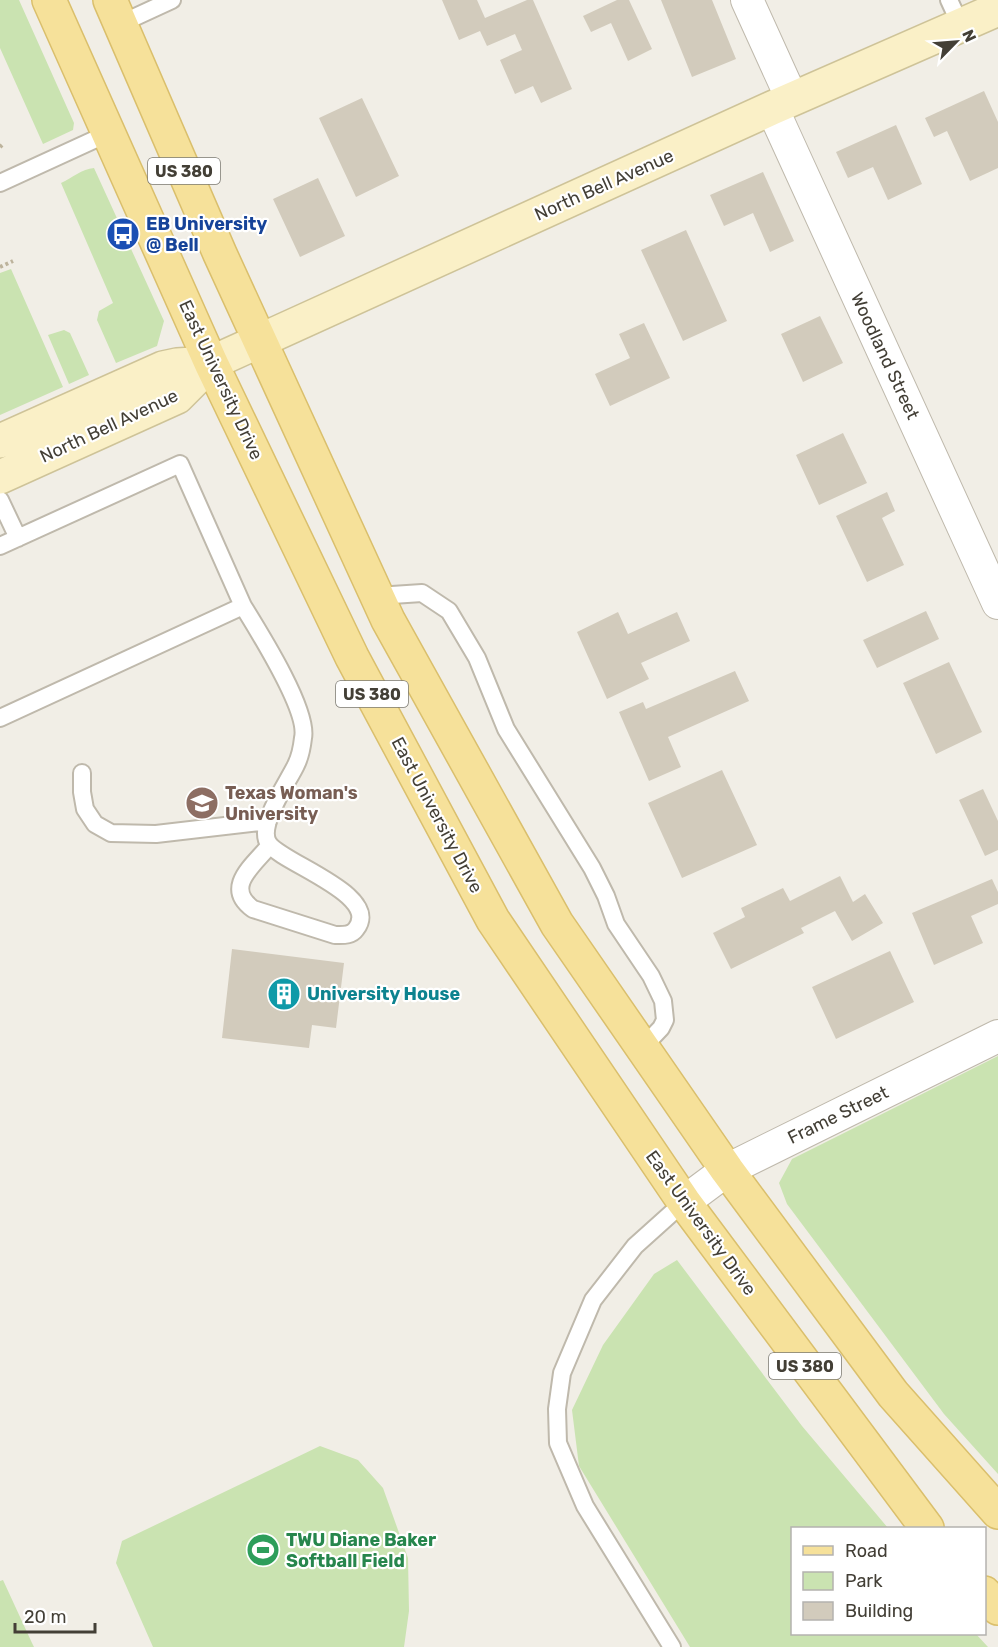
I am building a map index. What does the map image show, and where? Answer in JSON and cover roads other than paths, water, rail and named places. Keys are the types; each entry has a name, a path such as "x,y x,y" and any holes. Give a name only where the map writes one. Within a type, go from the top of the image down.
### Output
{"main road":[{"name":"East University Drive","path":"50,0 211,363 352,657 493,920 684,1202 926,1527"},
{"name":"North Bell Avenue","path":"0,441 163,368 211,363 260,342 782,104 955,13 998,9"},
{"name":"US 380","path":"115,12 260,342 393,630 557,924 727,1170 893,1394 998,1512"},
{"name":"North Bell Avenue","path":"0,477 177,397 211,363"},
{"path":"986,1595 998,1608"}],"street":[{"name":"Woodland Street","path":"747,0 782,104 998,603"},
{"name":"Frame Street","path":"684,1202 727,1170 998,1036"}],"lane":[{"path":"115,12 172,0"},
{"path":"0,183 109,133"},
{"path":"0,546 180,464 243,606 268,646 303,723 304,735 298,762 268,820 267,839 270,845 288,859 347,894 360,910 360,921 355,931 347,936 335,935 253,909 245,903 238,888 270,845"},
{"path":"0,500 18,538"},
{"path":"377,596 422,593 449,611 477,658 506,729 592,868 606,896 616,924 651,976 663,1001 665,1020 661,1028 642,1048"},
{"path":"0,717 243,606"},
{"path":"82,773 85,809 95,824 111,833 156,834 268,820"},
{"path":"672,1647 585,1506 558,1443 557,1409 562,1373 593,1300 610,1275 635,1246 684,1202"}],"place":[{"name":"EB University @ Bell","path":"123,234"},
{"name":"Texas Woman's University","path":"202,803"},
{"name":"University House","path":"284,994"},
{"name":"TWU Diane Baker Softball Field","path":"263,1550"}]}
